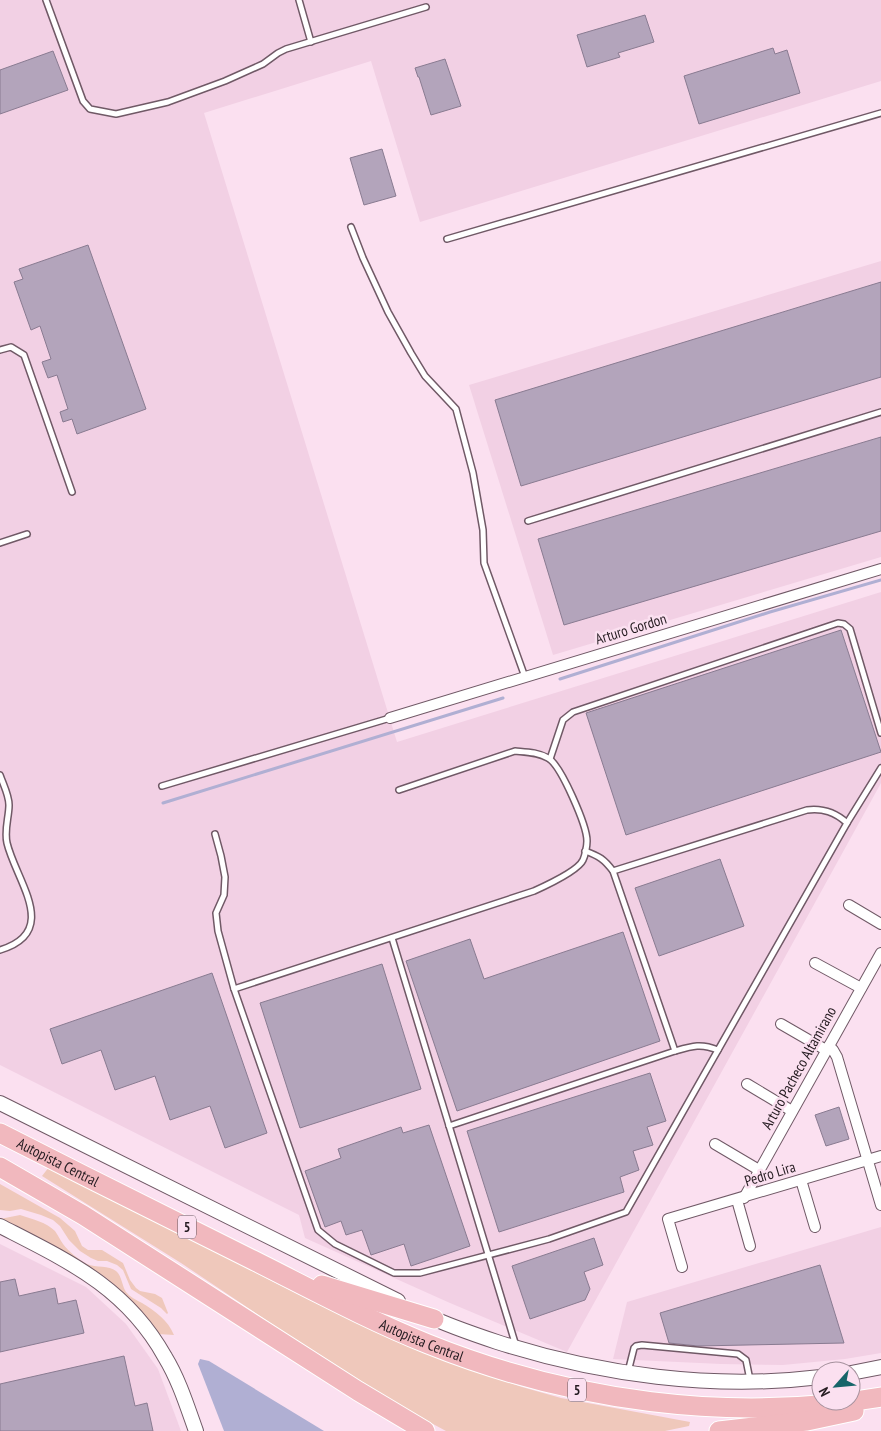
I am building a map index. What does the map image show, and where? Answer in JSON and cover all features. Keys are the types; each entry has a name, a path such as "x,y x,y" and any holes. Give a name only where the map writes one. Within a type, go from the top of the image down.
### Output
{"highway":[{"name":"Autopista Central","path":"0,1134 392,1329 463,1358 526,1378 590,1393 653,1402 740,1408 810,1406 881,1397"},
{"name":"Autopista Central","path":"0,1167 83,1215 358,1391 425,1431"},
{"path":"294,1280 332,1287 434,1319"},
{"path":"719,1431 807,1421 847,1413 881,1402"}],"street":[{"name":"Arturo Gordon","path":"390,718 881,569"},
{"path":"848,905 881,924"},
{"name":"Arturo Pacheco Altamirano","path":"741,1199 861,988 877,968 881,953"},
{"path":"815,963 861,988"},
{"path":"781,1024 833,1050 881,1205"},
{"path":"747,1084 792,1111"},
{"path":"0,1103 434,1319 516,1348 574,1363 628,1372 698,1380 750,1381 811,1378"},
{"path":"715,1144 759,1170"},
{"name":"Pedro Lira","path":"682,1267 668,1219 741,1199 881,1156"},
{"path":"801,1180 815,1227"},
{"path":"741,1199 750,1246"},
{"path":"0,1226 83,1270 136,1315 157,1343 173,1371 196,1431"},
{"path":"861,1371 881,1368"}],"lane":[{"path":"46,0 83,101 90,109 116,114 168,102 225,81 263,64 286,49 426,7"},
{"path":"299,0 311,42"},
{"path":"447,239 881,113"},
{"path":"351,227 388,312 411,353 425,376 456,409 473,473 483,530 484,564 526,676"},
{"path":"0,350 11,346 24,354 72,492"},
{"path":"528,521 881,412"},
{"path":"0,543 27,534"},
{"path":"550,759 563,720 572,712 838,623 844,624 850,629 881,733"},
{"path":"162,786 390,718"},
{"path":"234,989 534,891 564,877 583,862 587,841 582,818 566,782 550,759 534,752 514,751 399,790"},
{"path":"214,834 225,877 224,895 216,913 218,931 234,989 318,1230 335,1244 394,1273 420,1273 549,1239 626,1212 847,823 881,768"},
{"path":"0,775 9,803 6,827 7,843 31,903 31,922 20,942 0,950"},
{"path":"612,871 807,810 828,811 847,823"},
{"path":"585,851 604,860 612,871 675,1051"},
{"path":"392,938 516,1348"},
{"path":"449,1126 696,1045 708,1045 718,1050"},
{"path":"628,1372 634,1348 642,1345 738,1354 746,1360 750,1381"}],"shaded area":[{"path":"0,0 881,0 881,81 420,222 371,61 204,113 397,742 881,592 881,783 567,1352 450,1303 305,1238 299,1215 0,1065"},
{"path":"881,261 881,557 553,655 469,385"},
{"path":"49,1167 307,1299 438,1358 522,1387 561,1398 690,1422 689,1426 665,1431 446,1431 407,1410 342,1369 181,1263 42,1176"},
{"path":"0,1184 60,1218 75,1231 82,1246 88,1250 102,1250 123,1263 130,1280 136,1288 162,1298 168,1313 131,1289 123,1270 117,1265 107,1261 98,1261 80,1251 53,1220 21,1209 0,1210"},
{"path":"20,1215 47,1225 55,1231 68,1250 87,1264 110,1268 116,1271 128,1294 161,1316 174,1335 158,1334 149,1321 0,1222 0,1219"},
{"path":"881,1227 881,1353 845,1359 783,1365 613,1359 627,1302"},
{"path":"0,1244 86,1287 126,1324 158,1369 181,1431 0,1431"}],"water":[{"path":"200,1359 209,1361 324,1431 224,1431 198,1364"}],"building":[{"path":"645,15 654,42 618,53 620,57 587,67 577,35"},
{"path":"773,48 775,54 787,50 800,93 699,124 684,76"},
{"path":"53,51 68,90 0,114 0,70"},
{"path":"445,59 461,106 431,115 415,68"},
{"path":"382,149 396,196 364,205 350,158"},
{"path":"88,245 146,409 77,434 72,419 63,422 60,412 68,409 57,375 48,378 42,362 51,359 40,326 31,330 14,282 23,279 19,269"},
{"path":"881,282 881,377 521,486 495,400"},
{"path":"881,437 881,531 564,625 538,539"},
{"path":"841,630 881,752 626,835 586,713"},
{"path":"720,859 744,926 659,956 635,888"},
{"path":"623,932 660,1041 457,1111 406,961 470,939 484,979"},
{"path":"382,964 421,1089 300,1128 260,1003"},
{"path":"212,973 267,1133 225,1148 210,1106 170,1120 155,1076 115,1090 101,1050 62,1064 50,1029"},
{"path":"650,1073 666,1121 647,1127 653,1145 633,1151 639,1170 620,1177 624,1192 499,1232 467,1131"},
{"path":"839,1107 849,1139 826,1146 815,1115"},
{"path":"429,1125 470,1246 411,1266 404,1244 371,1255 362,1230 346,1235 341,1221 325,1227 305,1171 341,1158 338,1149 401,1127 403,1133"},
{"path":"594,1238 603,1265 584,1272 590,1289 585,1300 530,1319 512,1266"},
{"path":"820,1265 844,1343 698,1346 669,1343 660,1313"},
{"path":"15,1279 19,1296 55,1288 58,1304 76,1300 84,1333 0,1352 0,1282"},
{"path":"124,1356 135,1406 147,1403 153,1431 0,1431 0,1384"}],"waterway":[{"path":"560,679 770,612 881,580"},
{"path":"163,803 503,698"}]}
